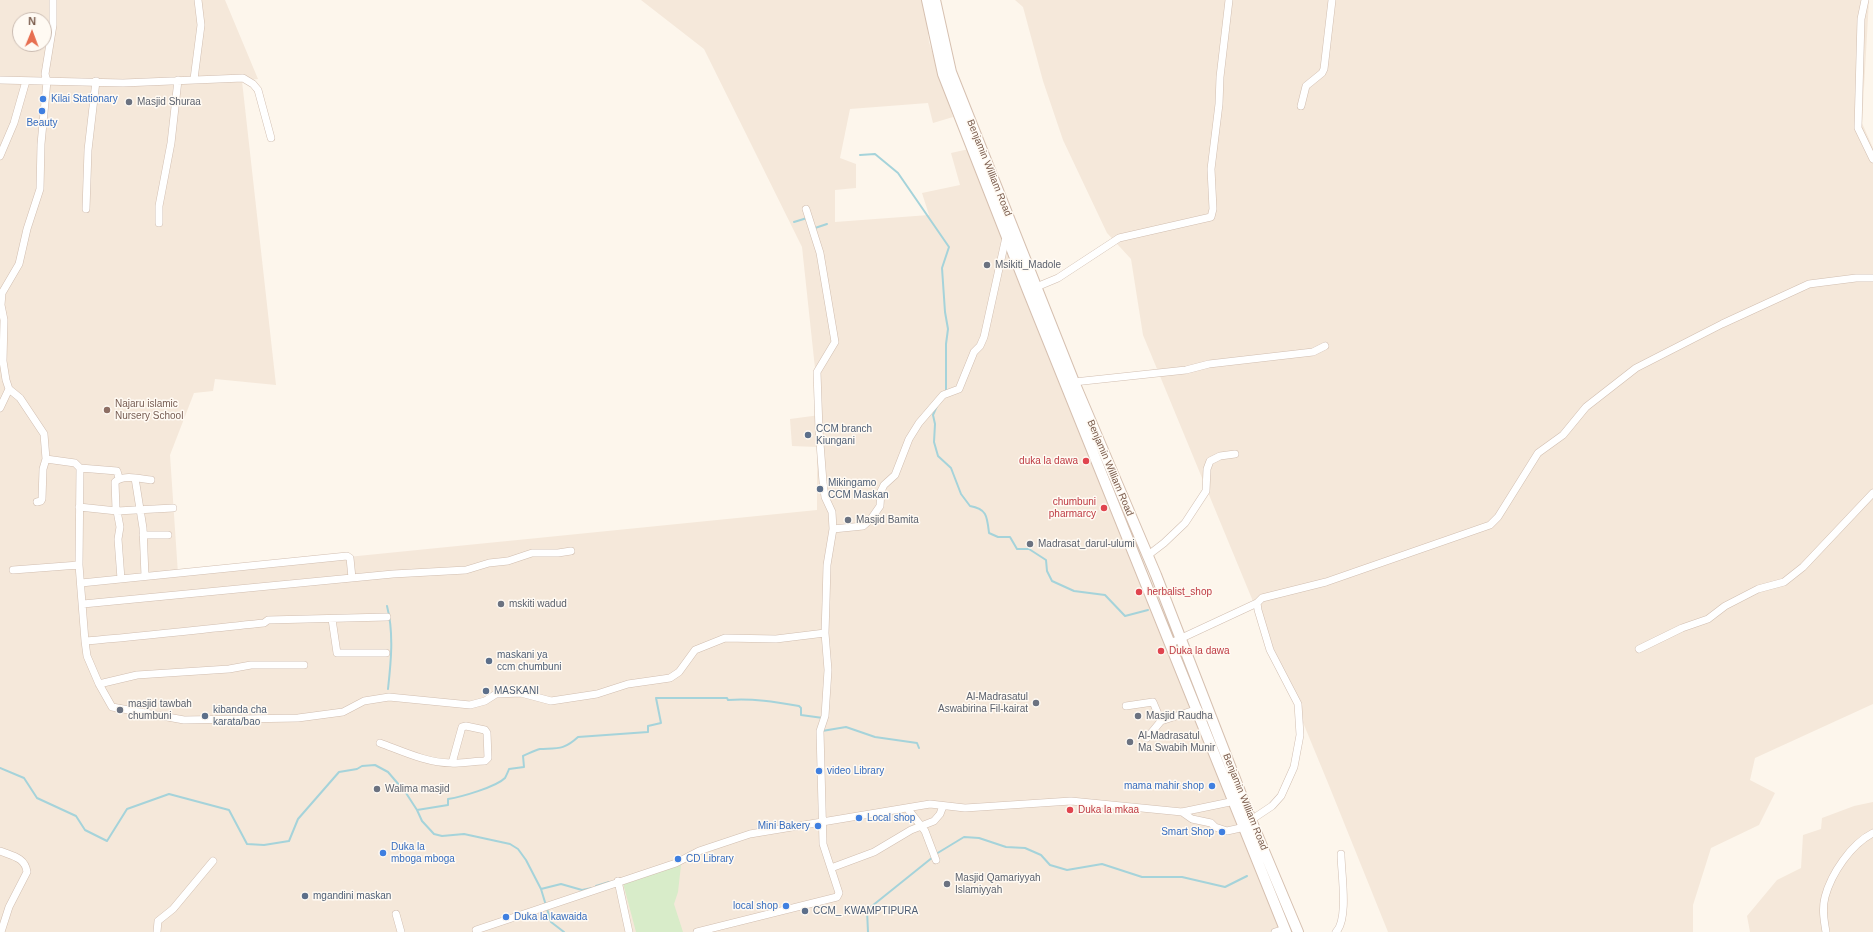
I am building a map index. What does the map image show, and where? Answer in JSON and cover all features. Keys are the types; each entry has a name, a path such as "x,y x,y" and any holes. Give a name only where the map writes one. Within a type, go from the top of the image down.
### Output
{"main road":[{"name":"Benjamin William Road","path":"927,0 943,74 1007,235 1074,382 1147,556 1198,709 1235,801 1248,823 1298,932"},
{"name":"Benjamin William Road","path":"935,0 951,72 1032,289 1248,823 1286,931"}],"street":[{"path":"37,502 41,501 42,499 43,470 46,459 44,434 20,398 9,388 6,380 2,360 4,320 1,305 2,294 19,264 26,229 40,189 41,144 47,81 45,70 53,25 53,0"},
{"path":"194,79 201,25 198,0"},
{"path":"1032,289 1058,278 1119,238 1211,217 1213,209 1211,169 1220,104 1220,77 1230,0"},
{"path":"1301,106 1306,86 1322,73 1324,68 1332,0"},
{"path":"1865,0 1862,19 1858,128 1873,159"},
{"path":"0,80 96,81 123,83 243,78 253,84 258,90 271,138"},
{"path":"159,223 159,206 171,143 178,80"},
{"path":"0,156 14,123 26,81"},
{"path":"86,209 88,150 96,81"},
{"path":"696,932 837,897 838,888 825,855 822,822 820,731 825,716 828,670 825,633 827,565 833,529 832,512 826,497 823,482 817,372 835,342 820,253 806,209"},
{"path":"833,529 863,526 871,519 880,506 881,491 884,485 895,475 909,439 919,424 945,394 959,389 974,352 980,346 1003,257 1007,235"},
{"path":"1176,642 1257,603 1262,598 1326,582 1490,525 1498,517 1538,453 1563,435 1586,408 1636,368 1722,324 1809,284 1856,278 1873,278"},
{"path":"1074,382 1186,370 1209,364 1313,352 1325,346"},
{"path":"0,408 9,388"},
{"path":"1147,556 1164,543 1185,522 1206,490 1207,469 1210,461 1220,456 1235,454"},
{"path":"46,459 75,463 80,468 117,471 119,478"},
{"path":"80,468 79,565 87,656 99,684 112,707 184,720 298,718 343,712 364,701 389,697 470,705 485,701 496,694 521,693 551,701 597,694 628,684 670,678 680,672 694,650 725,638 776,639 825,633"},
{"path":"121,579 118,539 120,527 116,510 115,482 119,478 151,480"},
{"path":"135,478 143,535 145,576"},
{"path":"1639,649 1682,628 1708,619 1725,606 1758,589 1784,582 1803,567 1873,494"},
{"path":"79,507 116,510 173,508"},
{"path":"143,535 168,535"},
{"path":"83,604 352,578 466,570 489,563 508,561 532,553 558,553 571,550"},
{"path":"81,583 347,556 350,558 352,578"},
{"path":"13,570 79,565"},
{"path":"1182,812 1192,819 1211,823 1215,827 1227,831 1248,823 1272,806 1281,796 1294,767 1300,735 1298,704 1270,650 1257,603"},
{"path":"85,641 197,629 219,629 264,623 268,620 387,617"},
{"path":"332,619 337,652 386,653"},
{"path":"99,684 137,675 229,669 251,665 304,665"},
{"path":"1126,706 1153,702 1161,720"},
{"path":"1147,738 1161,720 1198,709"},
{"path":"380,743 411,755 452,763 487,760 487,733 485,730 466,726 462,727 452,763"},
{"path":"476,930 542,908 549,904 676,863 699,851 750,834 930,804 971,808 1071,801 1182,812 1235,801"},
{"path":"831,868 874,852 921,826 934,821 940,814 943,806"},
{"path":"908,808 925,831 936,860"},
{"path":"1826,932 1823,918 1824,899 1828,889 1842,864 1863,838 1873,833"},
{"path":"0,851 21,859 26,866 27,872 9,907 1,932"},
{"path":"1336,932 1340,928 1343,917 1341,854"},
{"path":"157,932 158,921 173,909 213,861"},
{"path":"618,881 629,932"},
{"path":"396,914 401,932"},
{"path":"1275,932 1286,931"}],"shaded area":[{"path":"0,0 225,0 258,79 242,81 276,385 215,379 213,391 194,393 170,455 178,574 817,510 817,447 792,446 790,419 820,415 802,247 704,49 641,0 924,0 929,42 953,117 933,123 928,103 850,109 840,158 856,164 856,188 835,190 835,222 929,215 922,193 960,185 951,153 969,149 1281,932 0,932"},
{"path":"1015,0 1869,0 1862,123 1873,148 1873,704 1755,758 1750,780 1775,793 1759,825 1711,848 1693,905 1693,932 1388,932 1143,335 1131,259 1107,233 1063,140 1043,81 1023,7"},
{"path":"1873,802 1873,932 1750,932 1747,916 1777,880 1801,868 1803,835 1821,829 1822,818 1854,806"}],"green space":[{"path":"681,865 678,892 674,904 683,932 636,932 623,883"}],"waterway":[{"path":"860,155 875,154 898,173 949,247 942,268 945,312 948,329 946,344 946,391"},
{"path":"794,222 807,218"},
{"path":"815,228 827,224"},
{"path":"937,406 933,415 935,424 934,442 938,456 951,468 961,494 970,506 980,509 985,514 988,522 989,533 998,537 1010,537 1017,549 1029,549 1046,560 1047,571 1052,581 1074,591 1105,595 1125,616 1148,610"},
{"path":"387,606 391,627 391,658 388,689"},
{"path":"417,810 448,805 448,799 469,794 494,785 505,778 509,769 524,767 523,756 540,749 565,746 578,737 648,732 648,726 661,723 656,698 727,698 728,700 764,701 799,706 801,708 801,715 823,718"},
{"path":"822,731 846,727 875,737 917,743 919,748"},
{"path":"0,768 24,778 37,798 76,816 85,830 107,841 127,809 169,794 229,810 247,844 264,845 289,841 298,819 339,772 357,769 362,766 375,765 388,772 406,793 422,821 434,834 442,836 464,834 510,844 518,849 526,860 541,889 551,922 564,932"},
{"path":"936,854 964,837 979,838 1006,847 1025,848 1041,855 1050,865 1067,870 1102,864 1142,877 1182,877 1225,887 1247,876"},
{"path":"868,932 867,910 933,857"},
{"path":"596,886 609,882"},
{"path":"541,889 561,884 582,890 592,888"}],"place":[{"name":"Kilai Stationary","path":"43,99"},
{"name":"Masjid Shuraa","path":"129,102"},
{"name":"Beauty","path":"42,111"},
{"name":"Msikiti_Madole","path":"987,265"},
{"name":"Najaru islamic Nursery School","path":"107,410"},
{"name":"CCM branch Kiungani","path":"808,435"},
{"name":"duka la dawa","path":"1086,461"},
{"name":"Mikingamo CCM Maskan","path":"820,489"},
{"name":"chumbuni pharmarcy","path":"1104,508"},
{"name":"Masjid Bamita","path":"848,520"},
{"name":"Madrasat_darul-ulumi","path":"1030,544"},
{"name":"herbalist_shop","path":"1139,592"},
{"name":"mskiti wadud","path":"501,604"},
{"name":"Duka la dawa","path":"1161,651"},
{"name":"maskani ya ccm chumbuni","path":"489,661"},
{"name":"MASKANI","path":"486,691"},
{"name":"Al-Madrasatul Aswabirina Fil-kairat","path":"1036,703"},
{"name":"masjid tawbah chumbuni","path":"120,710"},
{"name":"kibanda cha karata/bao","path":"205,716"},
{"name":"Masjid Raudha","path":"1138,716"},
{"name":"Al-Madrasatul Ma Swabih Munir","path":"1130,742"},
{"name":"video Library","path":"819,771"},
{"name":"mama mahir shop","path":"1212,786"},
{"name":"Walima masjid","path":"377,789"},
{"name":"Duka la mkaa","path":"1070,810"},
{"name":"Local shop","path":"859,818"},
{"name":"Mini Bakery","path":"818,826"},
{"name":"Smart Shop","path":"1222,832"},
{"name":"Duka la mboga mboga","path":"383,853"},
{"name":"CD Library","path":"678,859"},
{"name":"Masjid Qamariyyah Islamiyyah","path":"947,884"},
{"name":"mgandini maskan","path":"305,896"},
{"name":"local shop","path":"786,906"},
{"name":"CCM_ KWAMPTIPURA","path":"805,911"},
{"name":"Duka la kawaida","path":"506,917"}]}
